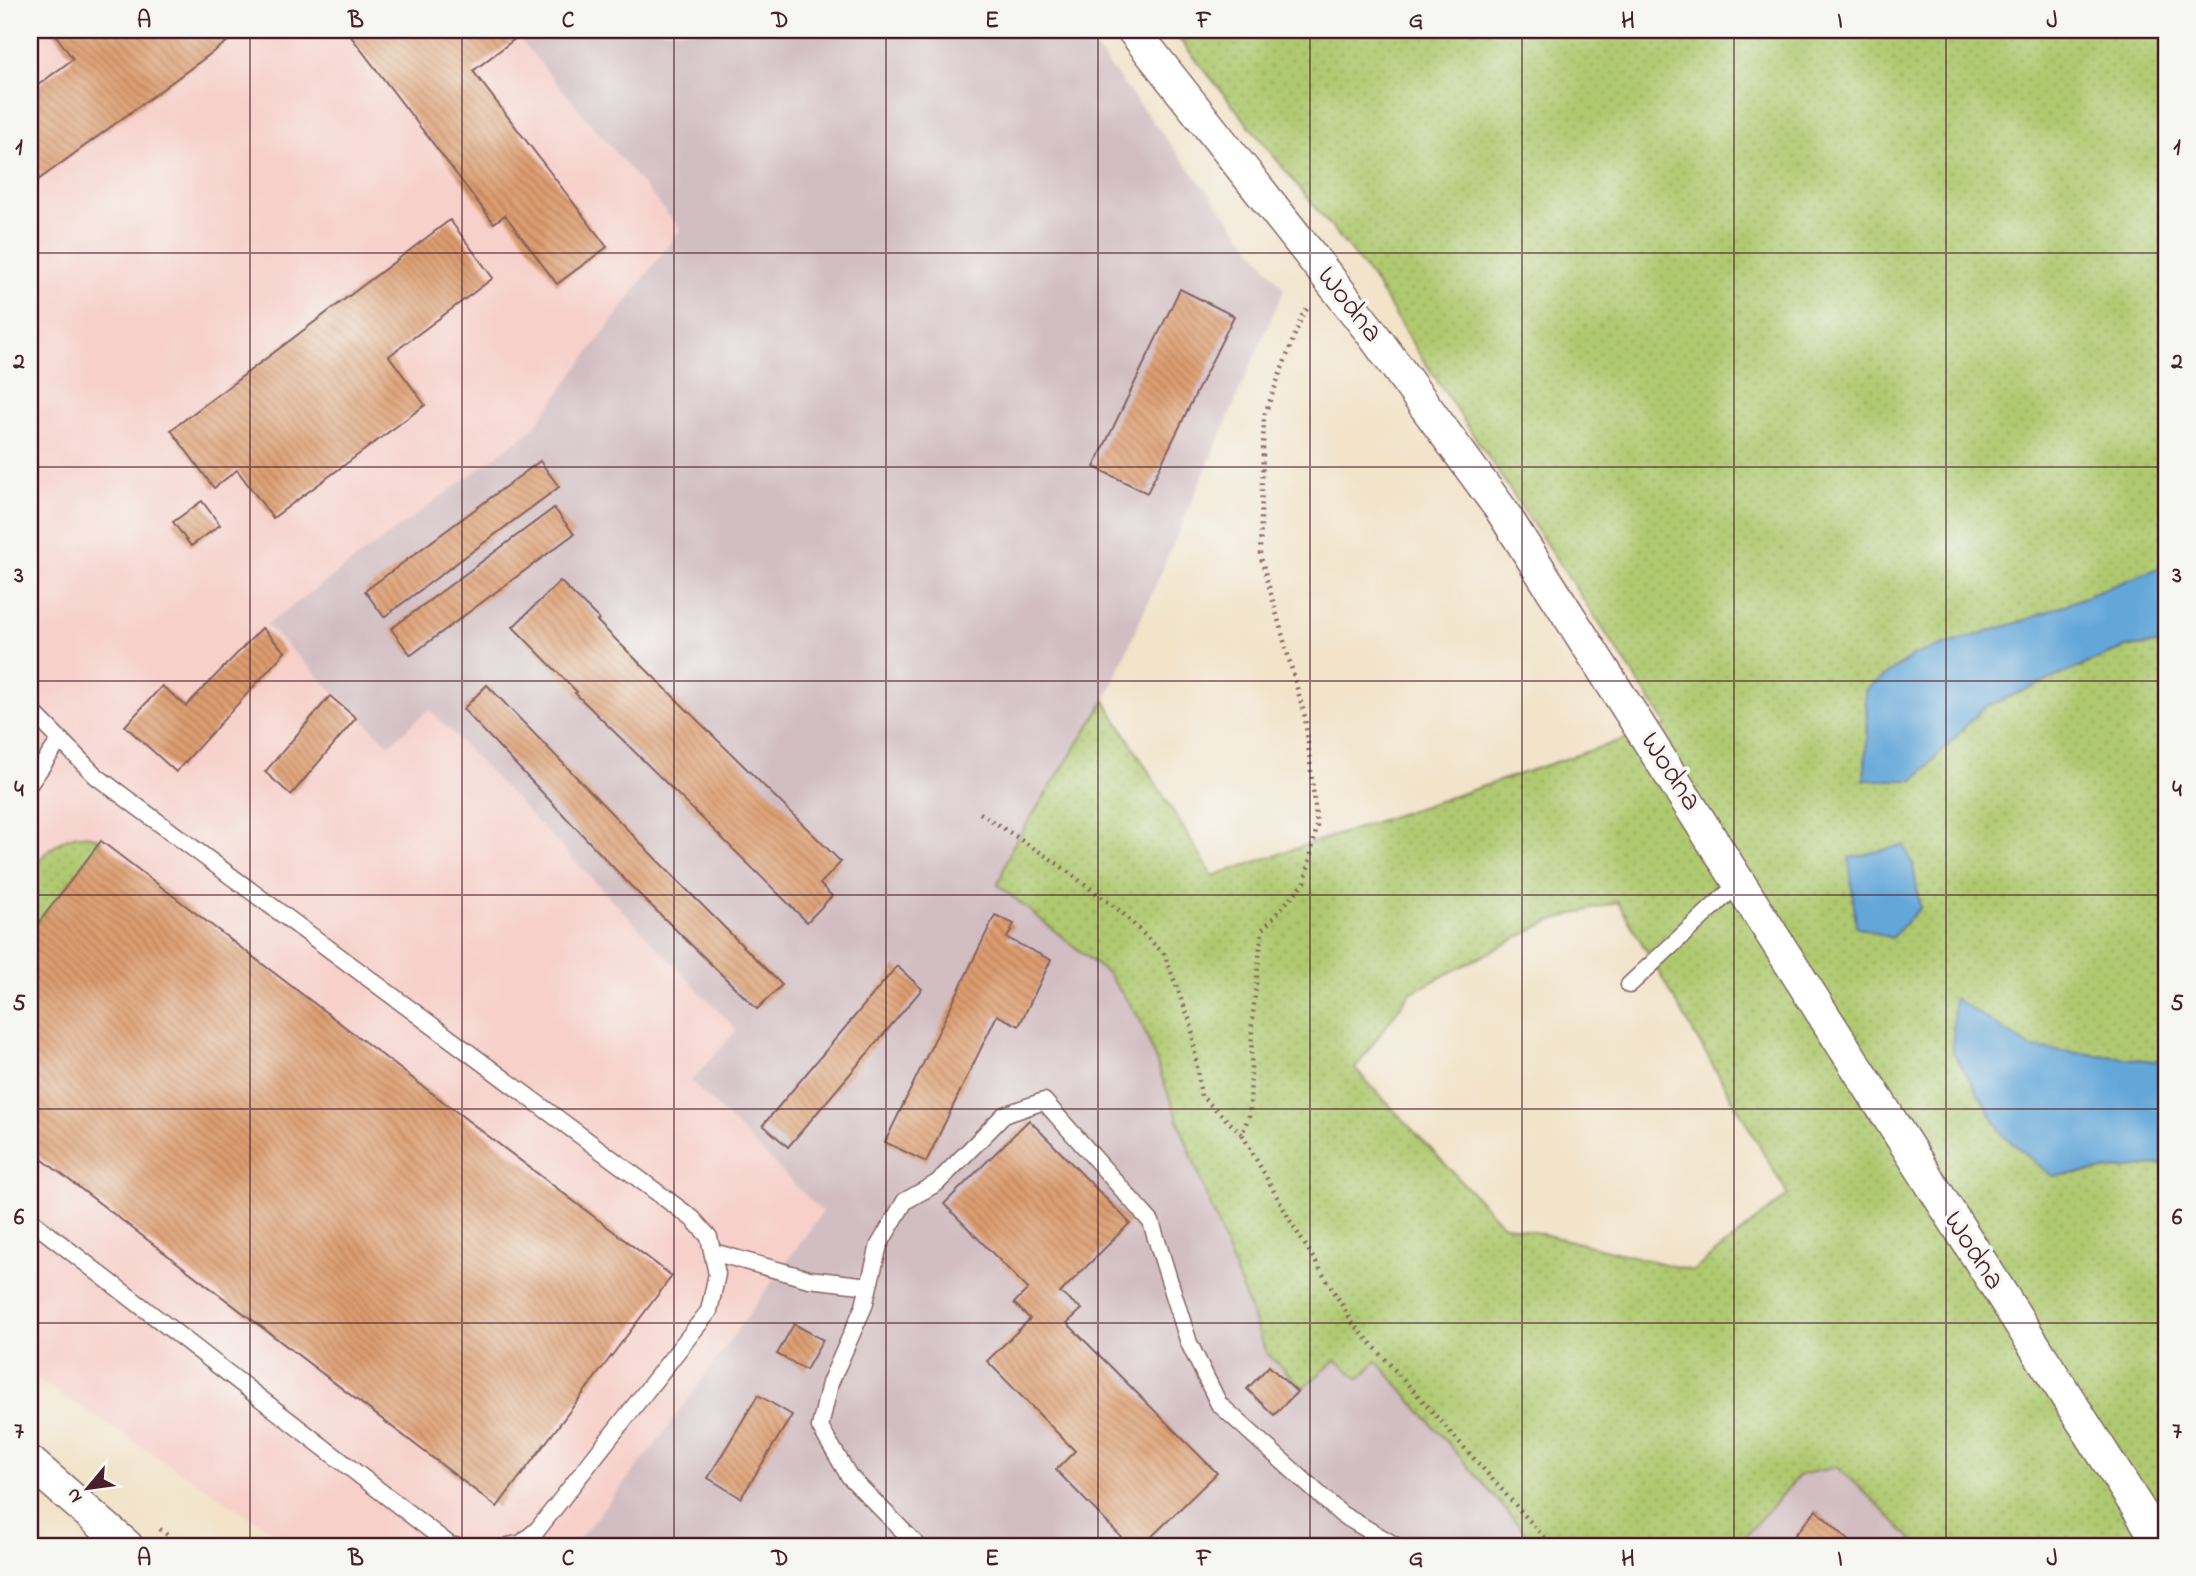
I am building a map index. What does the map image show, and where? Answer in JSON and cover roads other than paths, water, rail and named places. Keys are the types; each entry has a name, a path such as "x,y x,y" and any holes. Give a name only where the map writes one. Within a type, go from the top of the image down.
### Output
{"street":[{"name":"Wodna","path":"1133,30 1384,348 1502,510 2162,1546"},
{"path":"30,1462 127,1546"}],"lane":[{"path":"30,709 96,776 693,1219 709,1237 717,1274 709,1311 538,1529 522,1543 508,1546"},
{"path":"30,783 60,740"},
{"path":"1629,985 1740,883"},
{"path":"918,1546 849,1476 820,1427 830,1383 864,1306 878,1245 905,1200 937,1183 1004,1115 1044,1101 1152,1222 1189,1343 1219,1404 1340,1514 1396,1546"},
{"path":"30,1220 450,1546 456,1546"},
{"path":"713,1252 809,1279 869,1286"}],"water":[{"path":"2166,565 2166,643 2126,647 1983,708 1914,780 1864,780 1868,732 1865,690 1916,654 2029,619"},
{"path":"1904,845 1913,865 1920,908 1891,938 1856,926 1849,858"},
{"path":"1954,998 2032,1048 2153,1061 2166,1057 2166,1164 2052,1176 2004,1136 1953,1052"}]}
